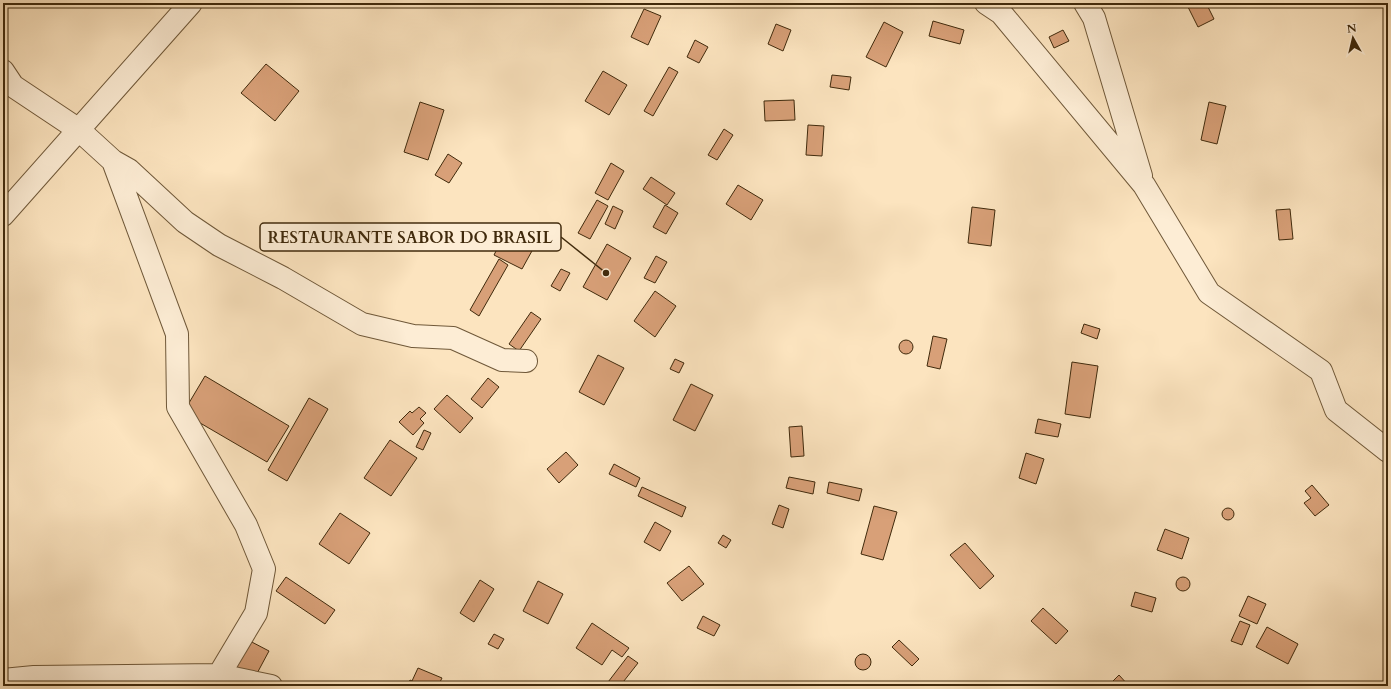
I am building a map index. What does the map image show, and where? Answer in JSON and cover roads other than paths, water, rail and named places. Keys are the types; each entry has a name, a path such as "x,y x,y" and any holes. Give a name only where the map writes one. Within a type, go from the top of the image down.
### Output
{"street":[{"path":"3,216 191,3"},
{"path":"986,3 1001,13 1144,185 1209,292 1321,371 1336,410 1388,451"},
{"path":"1085,3 1094,18 1144,185"},
{"path":"3,71 13,86 79,130 113,161 129,170 185,222 214,241 283,278 362,324 413,336 453,338 502,360 526,361"},
{"path":"113,161 177,334 178,407 246,525 264,568 256,613 218,675"},
{"path":"3,680 34,677 218,675 271,686"}],"place":[{"name":"RESTAURANTE SABOR DO BRASIL","path":"606,273"}]}
